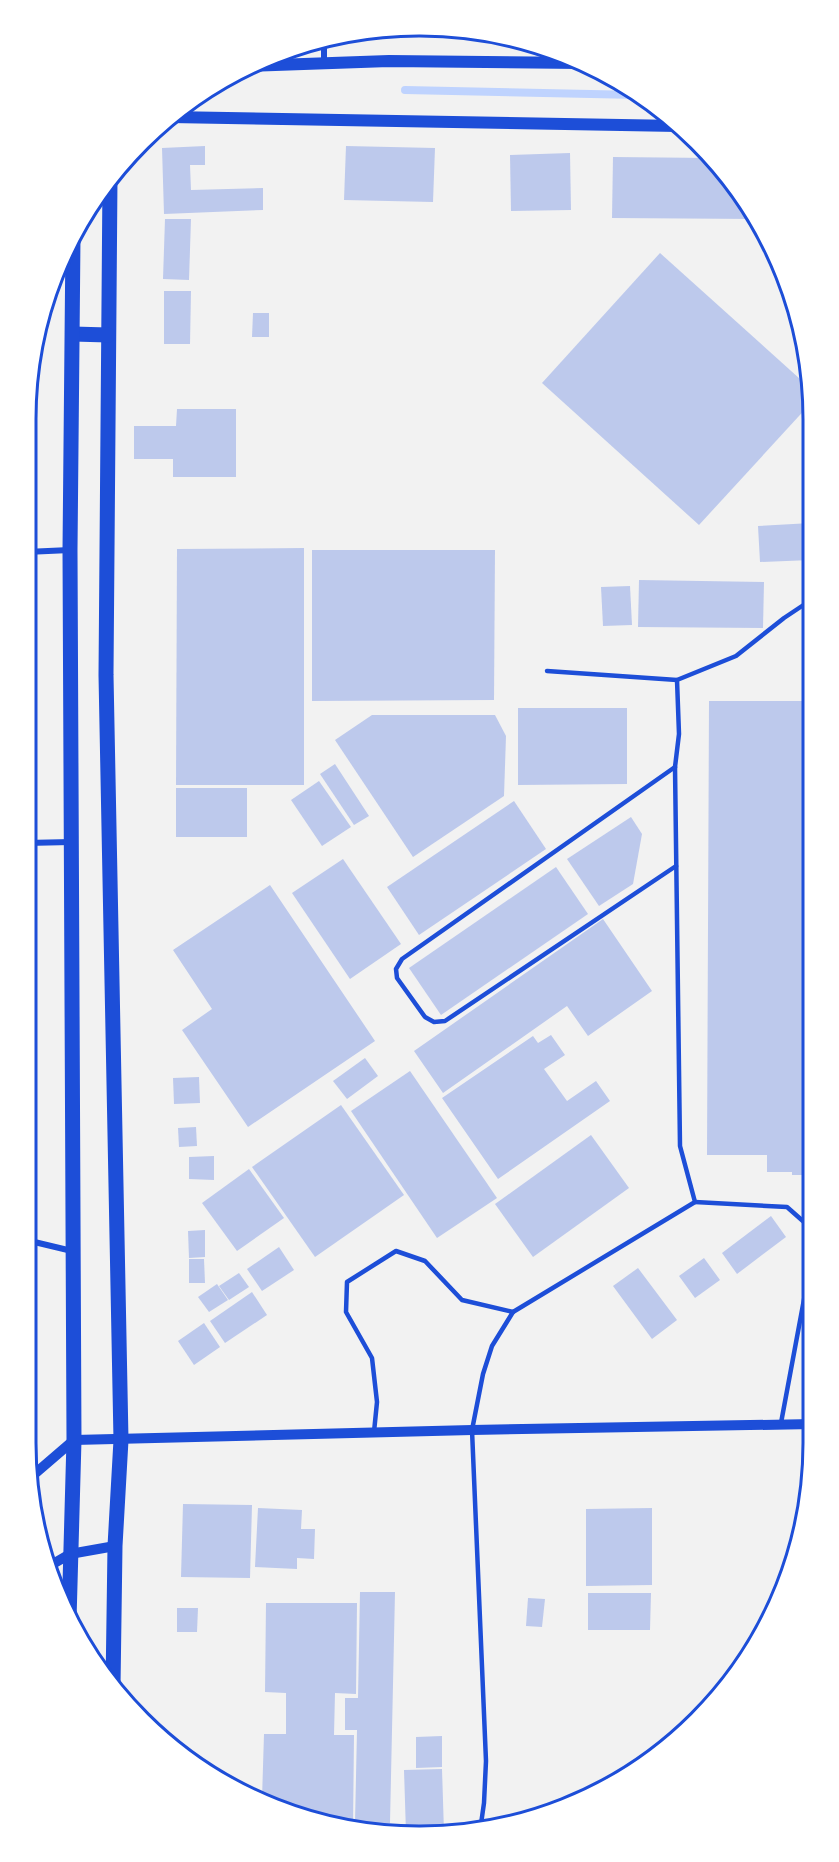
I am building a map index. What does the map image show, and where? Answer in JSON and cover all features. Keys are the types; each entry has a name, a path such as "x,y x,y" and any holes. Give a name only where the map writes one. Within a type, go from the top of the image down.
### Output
{"main road":[{"path":"273,65 389,61 560,63"},
{"path":"183,117 666,126"},
{"path":"110,193 105,675 121,1440 115,1546 113,1673"},
{"path":"69,1598 74,1440 70,550 73,256"},
{"path":"73,334 108,335"}],"street":[{"path":"324,48 324,63"},
{"path":"36,552 70,550"},
{"path":"36,843 72,842"},
{"path":"36,1242 74,1251"},
{"path":"37,1472 74,1440 803,1424"},
{"path":"55,1563 70,1554 115,1546"}],"lane":[{"path":"547,671 676,680 736,656 803,606"},
{"path":"676,680 679,734 675,767 680,1146 695,1202"},
{"path":"675,767 402,959 396,969 397,978 424,1017 434,1022 445,1021 676,866"},
{"path":"481,1821 486,1761 472,1430 483,1374 492,1346 513,1312 695,1202 787,1207 803,1221"},
{"path":"374,1433 377,1402 372,1358 346,1312 347,1282 396,1251 425,1261 462,1300 513,1312"},
{"path":"781,1423 803,1305"}],"building":[{"path":"205,146 205,165 190,165 191,190 263,188 263,210 164,214 162,148"},
{"path":"346,146 435,148 433,202 344,200"},
{"path":"570,153 571,210 511,211 510,155"},
{"path":"613,157 700,158 724,186 746,219 612,218"},
{"path":"165,219 191,219 189,280 163,279"},
{"path":"660,253 801,380 803,412 699,525 542,383"},
{"path":"164,291 191,291 190,344 164,344"},
{"path":"253,313 269,313 269,337 252,337"},
{"path":"177,409 236,409 236,477 173,477 173,459 134,459 134,426 176,426"},
{"path":"803,523 803,560 760,562 758,526"},
{"path":"304,548 304,785 176,785 177,549"},
{"path":"312,550 495,550 494,700 312,701"},
{"path":"639,580 764,582 763,628 638,627"},
{"path":"630,586 632,625 603,626 601,587"},
{"path":"709,701 803,701 803,1175 792,1175 792,1172 767,1172 767,1155 707,1155"},
{"path":"518,708 627,708 627,784 518,785"},
{"path":"372,715 495,715 506,736 504,796 413,857 335,740"},
{"path":"335,764 369,816 354,825 320,774"},
{"path":"319,781 351,827 322,846 291,800"},
{"path":"176,788 247,788 247,837 176,837"},
{"path":"514,801 546,849 419,935 387,887"},
{"path":"631,817 642,834 633,884 599,906 567,859"},
{"path":"343,859 401,944 350,979 292,893"},
{"path":"556,867 588,914 441,1015 409,968"},
{"path":"270,885 375,1041 248,1127 182,1030 212,1009 173,950"},
{"path":"603,919 652,991 588,1036 567,1006 443,1093 414,1051"},
{"path":"551,1035 565,1055 544,1069 567,1101 596,1081 610,1101 498,1179 442,1098 533,1036 538,1043"},
{"path":"365,1058 378,1076 347,1099 333,1081"},
{"path":"410,1071 497,1198 437,1238 351,1111"},
{"path":"199,1077 200,1103 174,1104 173,1078"},
{"path":"341,1105 404,1195 315,1257 252,1167"},
{"path":"196,1127 197,1146 179,1147 178,1128"},
{"path":"591,1135 629,1188 533,1257 495,1204"},
{"path":"214,1156 214,1180 189,1179 189,1157"},
{"path":"249,1169 284,1218 237,1251 202,1203"},
{"path":"771,1216 786,1237 737,1274 722,1253"},
{"path":"205,1230 205,1257 189,1258 188,1231"},
{"path":"279,1247 294,1270 262,1291 247,1269"},
{"path":"704,1258 720,1280 695,1298 679,1276"},
{"path":"189,1259 204,1259 205,1283 189,1283"},
{"path":"638,1268 677,1320 652,1339 613,1286"},
{"path":"239,1273 249,1287 229,1300 219,1286"},
{"path":"217,1284 228,1300 209,1312 198,1297"},
{"path":"252,1292 267,1315 225,1343 210,1321"},
{"path":"204,1323 220,1347 194,1365 178,1341"},
{"path":"183,1504 252,1505 250,1578 181,1577"},
{"path":"258,1508 302,1510 301,1529 315,1529 314,1559 297,1558 297,1569 255,1567"},
{"path":"652,1508 652,1585 586,1586 586,1509"},
{"path":"360,1592 395,1592 390,1823 355,1821 357,1730 345,1730 345,1698 358,1698"},
{"path":"588,1593 651,1593 650,1630 588,1630"},
{"path":"528,1598 545,1599 542,1627 526,1626"},
{"path":"266,1603 357,1603 356,1694 335,1693 334,1735 354,1735 353,1820 296,1806 262,1792 264,1734 286,1734 286,1693 265,1692"},
{"path":"177,1608 198,1608 197,1632 177,1632"},
{"path":"442,1736 442,1767 416,1768 416,1737"},
{"path":"442,1769 444,1825 406,1825 404,1770"}],"waterway":[{"path":"405,90 623,95"}]}
